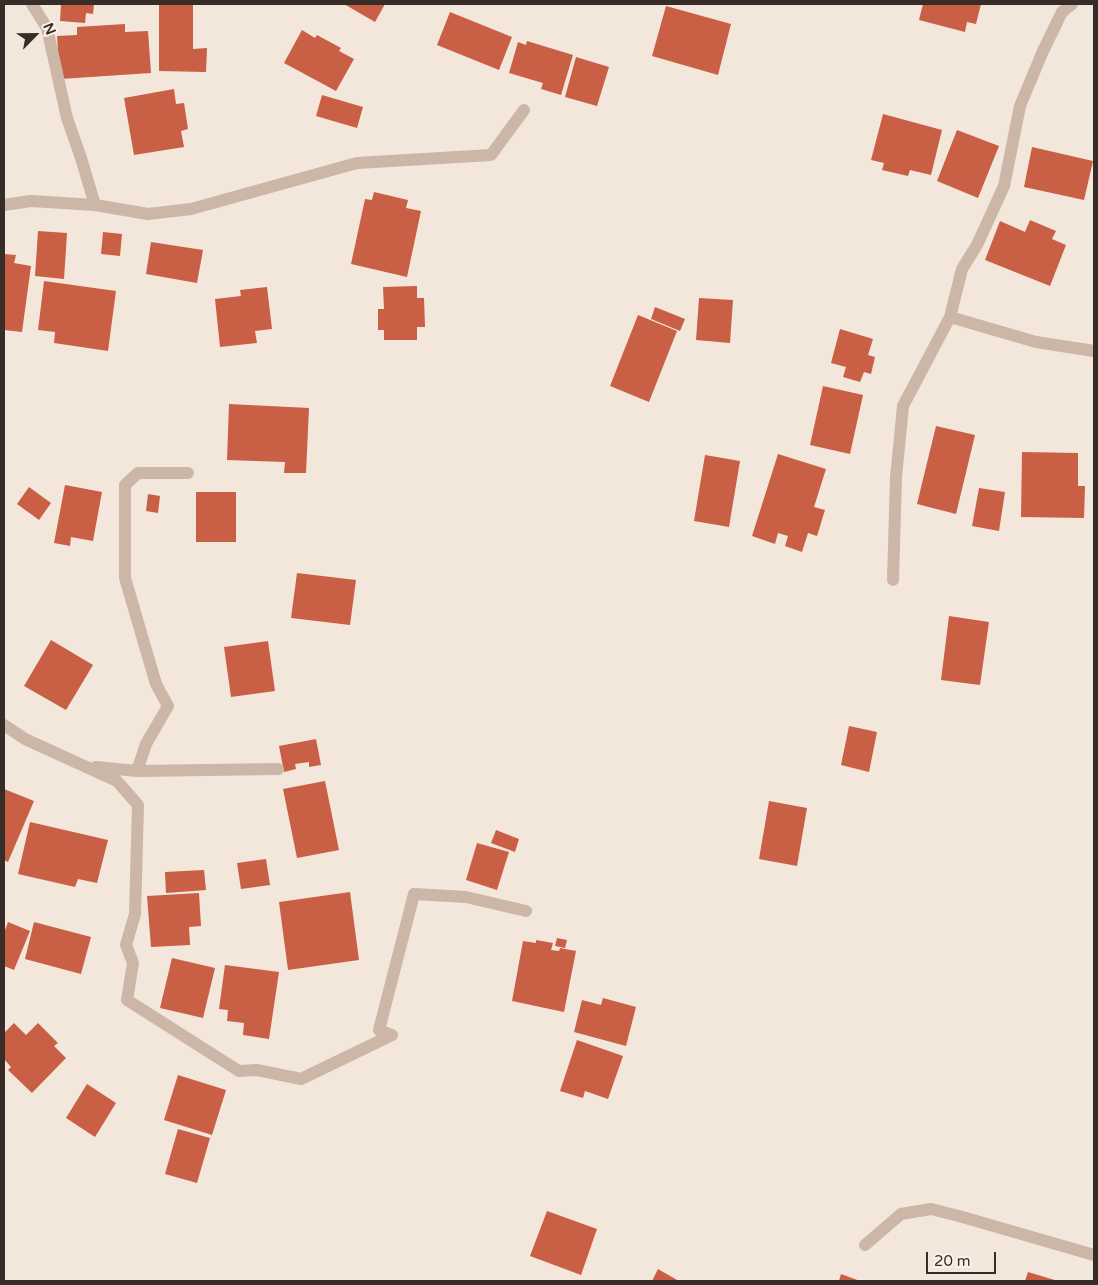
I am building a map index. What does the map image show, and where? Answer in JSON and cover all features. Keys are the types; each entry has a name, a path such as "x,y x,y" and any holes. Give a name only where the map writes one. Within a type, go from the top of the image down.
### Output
{"street":[{"path":"32,4 47,28 67,118 95,204"},
{"path":"893,580 896,478 903,406 950,317 962,269 978,245 1004,186 1020,106 1062,12 1072,4"},
{"path":"4,205 31,201 95,204 148,214 191,209 357,163 491,154 524,110"},
{"path":"950,317 1036,342 1094,351"},
{"path":"137,771 146,744 168,706 156,684 125,578 125,485 138,474 188,473"},
{"path":"4,725 25,739 117,781 138,805 135,914 126,945 133,963 126,1000 239,1070 257,1070 301,1079 392,1036 379,1030 414,894 466,897 526,911"},
{"path":"84,766 137,771 278,768"},
{"path":"865,1245 901,1214 932,1209 1094,1254"}],"building":[{"path":"61,4 94,4 93,14 86,13 85,23 60,21"},
{"path":"159,4 193,4 193,49 207,48 206,72 159,71"},
{"path":"344,4 385,4 375,22"},
{"path":"923,4 981,4 976,24 967,22 965,32 919,20"},
{"path":"666,6 731,24 718,75 652,56"},
{"path":"450,12 512,37 499,70 437,45"},
{"path":"125,24 125,32 148,31 151,73 60,79 57,36 77,35 77,27"},
{"path":"302,30 315,38 317,35 341,48 339,51 354,59 336,91 284,63"},
{"path":"527,41 573,55 561,95 541,89 543,83 509,73 518,42 526,45"},
{"path":"576,57 609,67 597,106 565,97"},
{"path":"174,89 176,104 184,103 188,129 181,131 184,147 134,155 124,98"},
{"path":"322,95 363,107 357,128 316,116"},
{"path":"883,114 942,130 931,175 910,170 908,176 882,170 884,163 871,160"},
{"path":"957,130 999,146 978,198 937,181"},
{"path":"1032,147 1093,161 1084,200 1024,187"},
{"path":"374,192 408,200 406,208 421,211 407,277 351,264 365,199 372,200"},
{"path":"1030,220 1056,231 1052,239 1066,245 1050,286 985,260 1000,221 1025,232"},
{"path":"38,231 67,233 64,279 35,276"},
{"path":"103,232 122,234 120,256 101,254"},
{"path":"151,242 203,250 197,283 146,274"},
{"path":"4,254 16,255 14,263 31,266 22,332 4,330"},
{"path":"44,281 116,291 108,351 54,343 55,332 38,330"},
{"path":"417,286 417,298 424,298 425,327 417,327 417,340 384,340 384,330 378,330 378,309 384,309 383,287"},
{"path":"267,287 272,329 255,331 257,343 220,347 215,299 241,296 240,290"},
{"path":"699,298 733,300 730,343 696,340"},
{"path":"655,307 685,319 680,331 651,319"},
{"path":"638,315 677,331 649,402 610,386"},
{"path":"840,329 873,339 868,355 875,357 871,374 864,372 860,382 843,377 846,367 831,363"},
{"path":"823,386 863,395 850,454 810,445"},
{"path":"229,404 309,408 306,473 284,473 285,462 227,460"},
{"path":"936,426 975,435 956,514 917,504"},
{"path":"1022,452 1078,453 1078,486 1085,486 1084,518 1021,517"},
{"path":"778,454 826,469 814,507 825,510 817,536 808,533 802,552 785,546 788,536 778,533 775,544 752,536"},
{"path":"705,455 740,461 729,527 694,521"},
{"path":"65,485 102,492 93,541 71,537 70,546 54,543"},
{"path":"29,487 51,503 39,520 17,504"},
{"path":"979,488 1005,492 999,531 972,526"},
{"path":"196,492 236,492 236,542 196,542"},
{"path":"148,494 160,496 158,513 146,511"},
{"path":"297,573 356,580 350,625 291,618"},
{"path":"949,616 989,622 980,685 941,680"},
{"path":"51,640 93,665 66,710 24,686"},
{"path":"268,641 275,691 231,697 224,647"},
{"path":"849,726 877,732 869,772 841,765"},
{"path":"316,739 321,765 309,767 309,762 295,764 296,769 284,772 279,746"},
{"path":"325,781 339,850 297,858 283,789"},
{"path":"4,789 34,801 8,862 4,860"},
{"path":"769,801 807,808 797,866 759,859"},
{"path":"30,822 108,840 97,883 78,879 75,887 18,874"},
{"path":"496,830 519,839 515,852 491,843"},
{"path":"477,843 509,852 497,890 466,880"},
{"path":"266,859 270,885 241,889 237,863"},
{"path":"204,870 206,890 166,893 165,872"},
{"path":"350,892 359,960 288,970 279,902"},
{"path":"199,893 201,926 189,927 190,945 151,947 147,896"},
{"path":"8,922 30,931 14,970 4,966 4,933"},
{"path":"34,922 91,937 81,974 25,959"},
{"path":"557,938 567,940 565,948 555,946"},
{"path":"536,940 553,943 551,950 559,951 560,948 576,951 564,1012 512,1001 523,941 536,943"},
{"path":"172,958 215,968 203,1018 160,1008"},
{"path":"225,965 279,972 269,1039 243,1035 244,1023 227,1021 228,1010 219,1009"},
{"path":"603,998 636,1007 626,1046 574,1032 582,1000 601,1005"},
{"path":"14,1023 26,1035 38,1023 58,1043 54,1046 66,1058 32,1093 8,1070 11,1067 4,1059 4,1033"},
{"path":"577,1040 623,1056 608,1099 585,1091 583,1098 560,1091"},
{"path":"178,1075 226,1090 212,1135 164,1120"},
{"path":"87,1084 116,1103 95,1137 66,1118"},
{"path":"178,1129 210,1138 197,1183 165,1174"},
{"path":"547,1211 597,1229 581,1275 530,1256"},
{"path":"658,1269 679,1281 652,1281"},
{"path":"1028,1272 1058,1281 1025,1281"},
{"path":"841,1274 860,1281 839,1281"}]}
